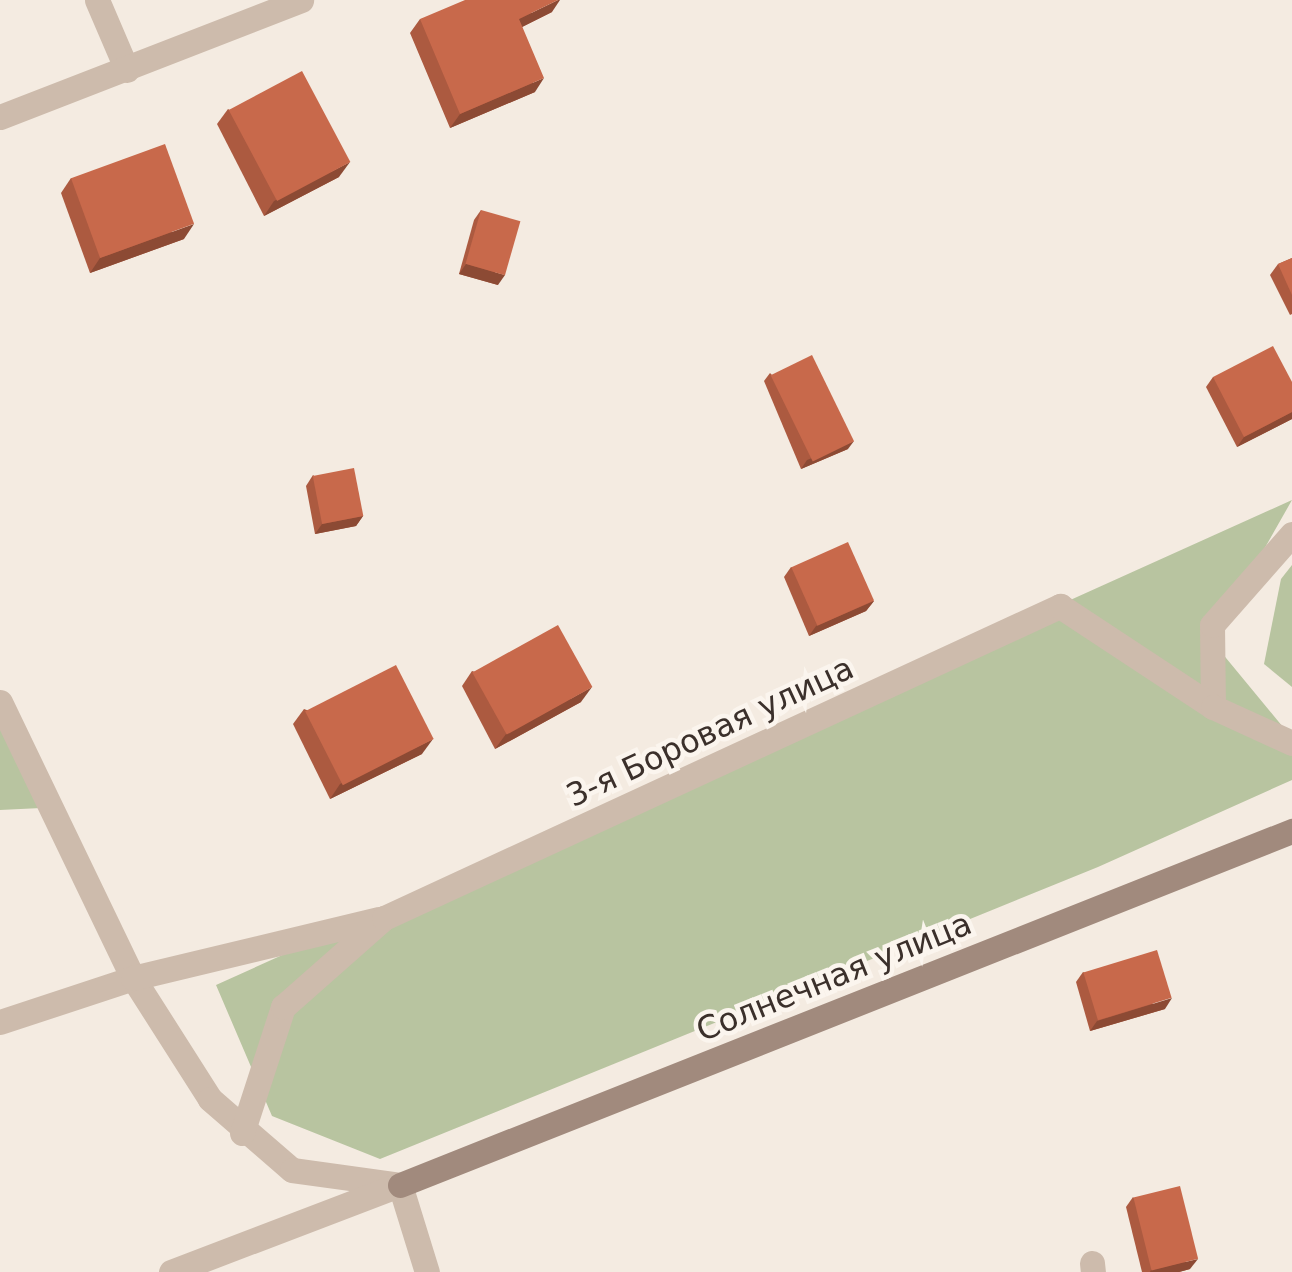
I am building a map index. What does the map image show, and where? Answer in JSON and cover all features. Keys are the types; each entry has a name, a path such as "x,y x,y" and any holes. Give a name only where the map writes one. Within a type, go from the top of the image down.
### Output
{"street":[{"path":"97,0 127,70"},
{"path":"0,117 302,0"},
{"path":"1213,707 1212,625 1292,534"},
{"name":"3-я Боровая улица","path":"242,1132 283,1007 384,918 1060,606 1213,707 1292,743"},
{"path":"0,702 133,978 210,1099 242,1132 292,1170 400,1184"},
{"name":"Солнечная улица","path":"400,1184 1292,831"},
{"path":"0,1022 133,978 384,918"},
{"path":"170,1272 400,1184"},
{"path":"400,1184 427,1272"}],"green space":[{"path":"1292,500 1212,641 1292,738 1292,780 1098,867 380,1159 272,1116 216,985"},
{"path":"1292,565 1292,687 1264,664 1281,579"},
{"path":"0,724 41,808 0,810"}],"building":[{"path":"465,0 558,0 519,19 544,78 460,114 420,19"},
{"path":"302,71 350,162 277,201 229,110"},
{"path":"165,144 194,224 100,258 71,178"},
{"path":"481,210 520,221 505,275 466,264"},
{"path":"1292,258 1292,295 1278,264"},
{"path":"1273,346 1292,382 1292,412 1244,437 1213,377"},
{"path":"812,355 854,441 813,461 771,375"},
{"path":"354,468 363,516 322,524 313,476"},
{"path":"848,542 874,600 817,626 791,567"},
{"path":"558,625 592,687 507,735 472,673"},
{"path":"396,665 434,739 343,785 305,711"},
{"path":"1157,950 1172,998 1098,1020 1083,973"},
{"path":"1180,1186 1198,1259 1152,1270 1133,1198"}]}
